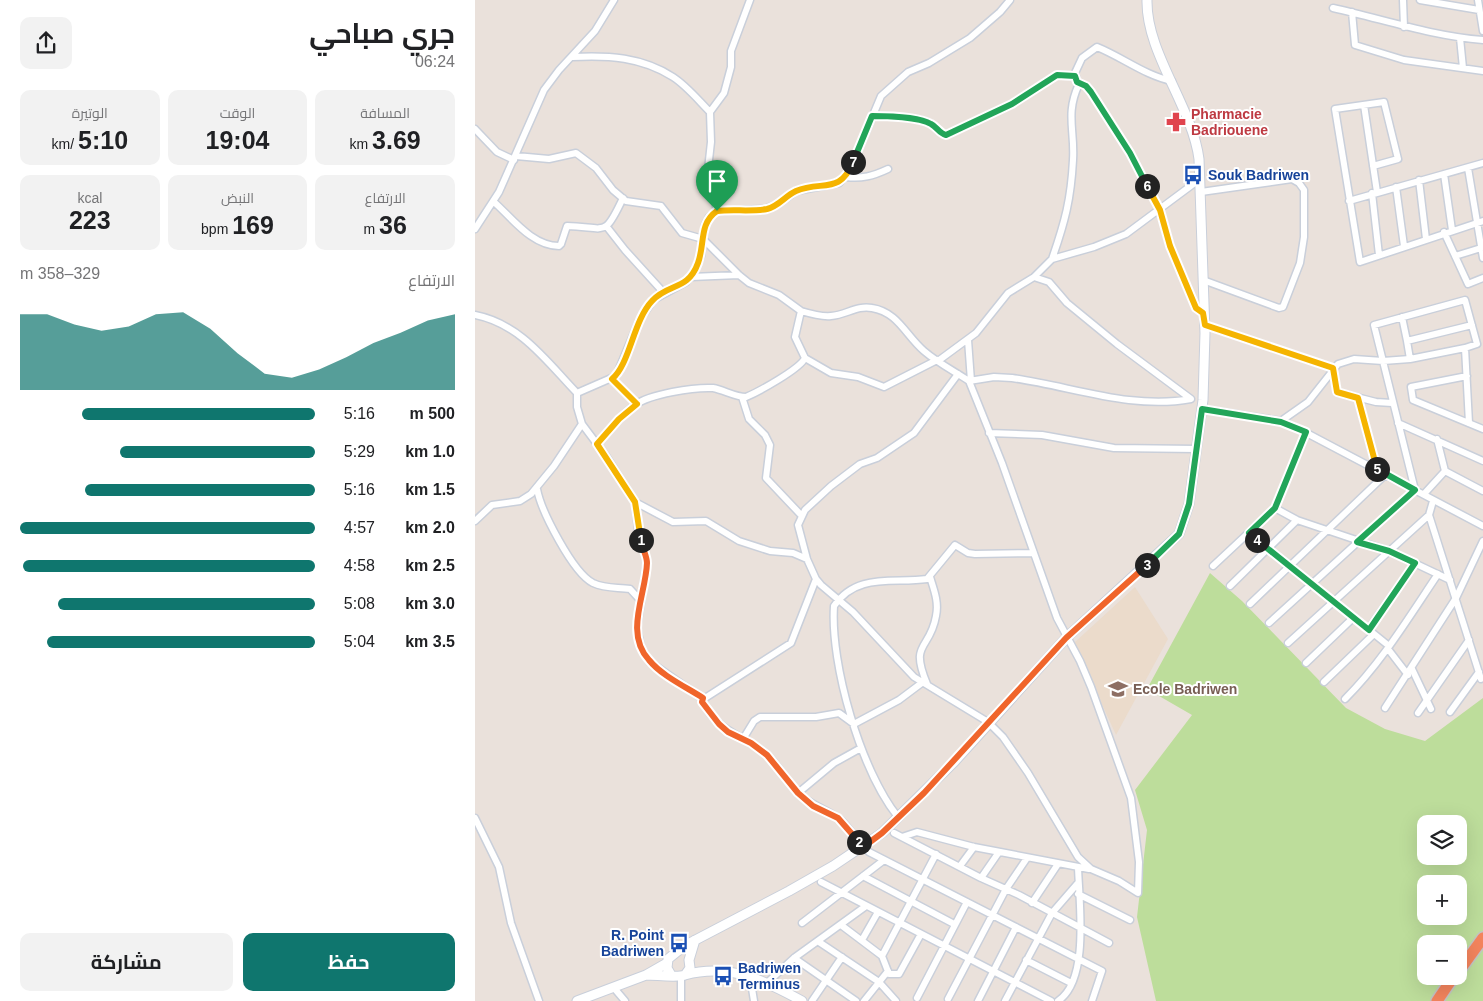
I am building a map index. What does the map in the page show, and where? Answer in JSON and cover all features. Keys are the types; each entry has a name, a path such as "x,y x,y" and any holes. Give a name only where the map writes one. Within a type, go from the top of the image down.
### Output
{"highway":[{"path":"1467,960 1483,938"},
{"path":"1437,1001 1449,985"}],"street":[{"path":"475,230 493,202 515,158 544,90 595,31 614,0"},
{"path":"717,211 708,169 711,142 711,112 724,93 731,67 731,50 750,0"},
{"path":"577,393 612,379 620,369 633,334 653,300 678,287 691,277 701,256 707,221 717,211 765,209 778,204 796,191 834,185 845,177 881,96 900,78 970,38 1000,12 1010,0"},
{"path":"577,1001 646,975 667,962 695,940 720,925 745,915 866,850 955,761 988,722 1066,638 1179,534 1189,504 1203,404 1205,325 1203,313 1201,192 1197,145 1152,31 1147,0"},
{"path":"1403,0 1404,27"},
{"path":"1420,0 1479,10"},
{"path":"1478,0 1483,31"},
{"path":"1333,8 1404,27 1460,38 1483,40"},
{"path":"1352,12 1355,45 1404,60 1483,71"},
{"path":"1460,38 1463,68"},
{"path":"801,311 795,337 805,358 831,373 858,377 883,387 938,361 969,340 985,324 1008,293 1034,277 1052,259 1069,208 1073,159 1071,110 1079,84 1075,76 1082,58 1097,47 1124,58 1159,78 1172,81"},
{"path":"572,57 630,58 656,68 675,78 711,112"},
{"path":"872,116 918,119 930,123 941,134 946,135 1012,104 1057,75 1075,76"},
{"path":"1079,84 1086,86 1096,99 1130,153 1160,210 1170,246 1196,308 1203,313"},
{"path":"1373,166 1398,158 1384,102 1335,109 1360,262 1444,232 1480,222"},
{"path":"1364,105 1373,166 1379,256"},
{"path":"475,129 497,152 515,158 549,159 573,152 578,154 596,168 623,198 632,203 661,206 682,233 703,239 739,276 754,285 779,294 801,311 827,316 863,306 880,309 899,322 916,344 938,361 970,381 994,377 1012,378 1129,400 1164,402 1191,400"},
{"path":"1349,201 1483,163"},
{"path":"1468,168 1480,222 1483,258"},
{"path":"845,177 867,177 888,169"},
{"path":"1443,174 1452,230"},
{"path":"1052,259 1067,256 1110,241 1142,223 1200,179"},
{"path":"1201,192 1292,179 1299,183 1304,190 1304,237 1300,263 1283,307 1279,308 1203,280"},
{"path":"1419,180 1426,239"},
{"path":"1395,187 1404,246"},
{"path":"493,202 526,232 545,244 554,246 561,244 567,226 600,230 607,227 623,198"},
{"path":"607,227 664,293"},
{"path":"1444,232 1468,284 1483,278"},
{"path":"1455,256 1481,248"},
{"path":"691,277 739,276"},
{"path":"1034,277 1049,282 1067,303 1191,400 1281,422 1306,432 1483,526"},
{"path":"1281,422 1307,402 1338,364 1355,359 1383,361 1409,359 1465,348 1480,343 1472,325 1465,300 1374,325 1383,361 1392,403 1415,490"},
{"path":"475,315 492,320 533,345 577,393 577,407 581,424 597,444 635,502 638,529 647,562 637,627 639,641 645,656 656,666 703,698"},
{"path":"1402,317 1409,359"},
{"path":"1205,325 1333,368"},
{"path":"1407,341 1472,325"},
{"path":"902,837 917,832 1027,858 1091,869 1119,881 1138,892 1139,862 1131,798 1091,687 1080,661 1066,638 970,381 969,340"},
{"path":"1465,348 1469,423"},
{"path":"597,444 619,419 637,404 671,392 702,388 726,390 742,397 763,389 797,367 805,358"},
{"path":"1333,368 1337,392 1376,402 1392,403"},
{"path":"958,374 914,432 877,458 860,464 817,498 801,515 798,531 816,579 879,638 904,667 925,683 988,722 1003,737 1028,773 1072,850 1091,869"},
{"path":"1467,376 1411,387 1413,400 1483,429"},
{"path":"612,379 637,404"},
{"path":"742,397 749,419 765,435 770,445 766,478 801,515"},
{"path":"1358,398 1377,470"},
{"path":"1398,423 1483,460"},
{"path":"475,521 492,505 520,501 537,489 581,424"},
{"path":"989,432 1042,434 1114,448 1197,450"},
{"path":"1213,566 1275,508 1306,432"},
{"path":"1437,439 1445,471 1483,491"},
{"path":"1424,494 1445,471"},
{"path":"1250,604 1386,474"},
{"path":"537,489 541,504 578,570 594,584 613,589 630,589 641,601"},
{"path":"1269,623 1415,490"},
{"path":"1433,500 1429,515 1480,675 1451,712"},
{"path":"635,502 673,522 707,522 739,541 761,549 793,553 807,559"},
{"path":"1275,508 1297,520 1357,542 1389,551 1450,580"},
{"path":"1288,643 1429,515"},
{"path":"1230,586 1297,520"},
{"path":"1249,533 1388,648 1410,672 1431,709"},
{"path":"1482,543 1483,552"},
{"path":"1385,708 1456,598 1482,543"},
{"path":"898,816 872,776 861,748 838,667 834,610 836,603 857,587 874,580 930,577 955,545 971,554 1034,553"},
{"path":"1324,682 1371,632 1415,563"},
{"path":"1345,699 1365,679 1438,574"},
{"path":"925,683 919,655 936,618 937,600 930,577"},
{"path":"703,698 791,643 816,579"},
{"path":"1306,663 1353,618"},
{"path":"1418,713 1469,640"},
{"path":"855,724 899,700 925,683"},
{"path":"703,698 702,702 719,724 733,735 743,739 767,755 798,793 813,806 838,818 866,850 1102,971 1092,1001"},
{"path":"743,739 754,721 760,717 816,717 839,713 855,724"},
{"path":"798,793 840,759 861,748"},
{"path":"475,818 499,867 511,923 539,1001"},
{"path":"894,833 1109,943"},
{"path":"960,866 975,846"},
{"path":"981,878 999,852"},
{"path":"882,956 936,854"},
{"path":"948,999 1006,889 1027,858"},
{"path":"802,923 883,860"},
{"path":"1032,903 1058,864"},
{"path":"1058,1001 1065,996 1080,959 1078,867"},
{"path":"863,876 954,924"},
{"path":"821,882 1051,1001"},
{"path":"1005,1001 1052,913 1079,883"},
{"path":"1078,894 1130,920"},
{"path":"917,998 967,902"},
{"path":"767,983 795,958 867,906"},
{"path":"862,940 878,912"},
{"path":"841,925 882,956 887,972"},
{"path":"978,1001 1016,926"},
{"path":"887,972 889,974 899,974 921,934"},
{"path":"690,1001 680,1001 679,976 690,962 695,940"},
{"path":"819,942 879,982 896,1001"},
{"path":"675,954 683,954 690,962 706,971"},
{"path":"795,958 856,1001"},
{"path":"812,1001 842,958"},
{"path":"1026,960 1071,983"},
{"path":"667,962 668,971 679,976"},
{"path":"646,975 679,976 706,971 726,971 750,976 802,1001"},
{"path":"864,1001 887,972"},
{"path":"750,976 754,1001"},
{"path":"614,988 625,1001"}],"shaded area":[{"name":"Ecole Badriwen","path":"1135,587 1168,639 1116,735 1074,643"}],"green space":[{"path":"1210,573 1242,601 1346,708 1385,729 1425,741 1483,698 1483,1001 1156,1001 1137,917 1147,830 1135,790 1192,715 1147,689"}],"place":[{"name":"Pharmacie Badriouene","path":"1176,122"},
{"name":"Souk Badriwen","path":"1193,175"},
{"name":"Ecole Badriwen","path":"1118,689"},
{"name":"R. Point Badriwen","path":"679,943"},
{"name":"Badriwen Terminus","path":"723,976"}],"route":[{"path":"1057,75 1075,76 1079,84 1086,86 1091,92 1130,153 1160,210 1170,246 1196,308 1203,313 1205,325 1236,337 1333,368 1337,392 1358,398 1377,470 1415,490 1357,542 1389,551 1415,563 1369,630 1249,533 1275,508 1306,432 1281,422 1202,409 1189,504 1179,534 1174,541 1066,638 924,793 882,833 862,848 843,822 813,806 798,793 767,755 751,743 728,732 719,724 702,702 703,698 650,662 645,656 639,641 637,627 647,562 638,529 635,502 597,444 627,411 637,404 612,379 620,369 639,321 653,300 678,287 691,277 701,256 705,225 709,217 717,211 739,208 765,209 778,204 796,191 834,185 839,182 850,170 872,116 918,119 930,123 941,134 946,135 1012,104 1057,75"}]}
